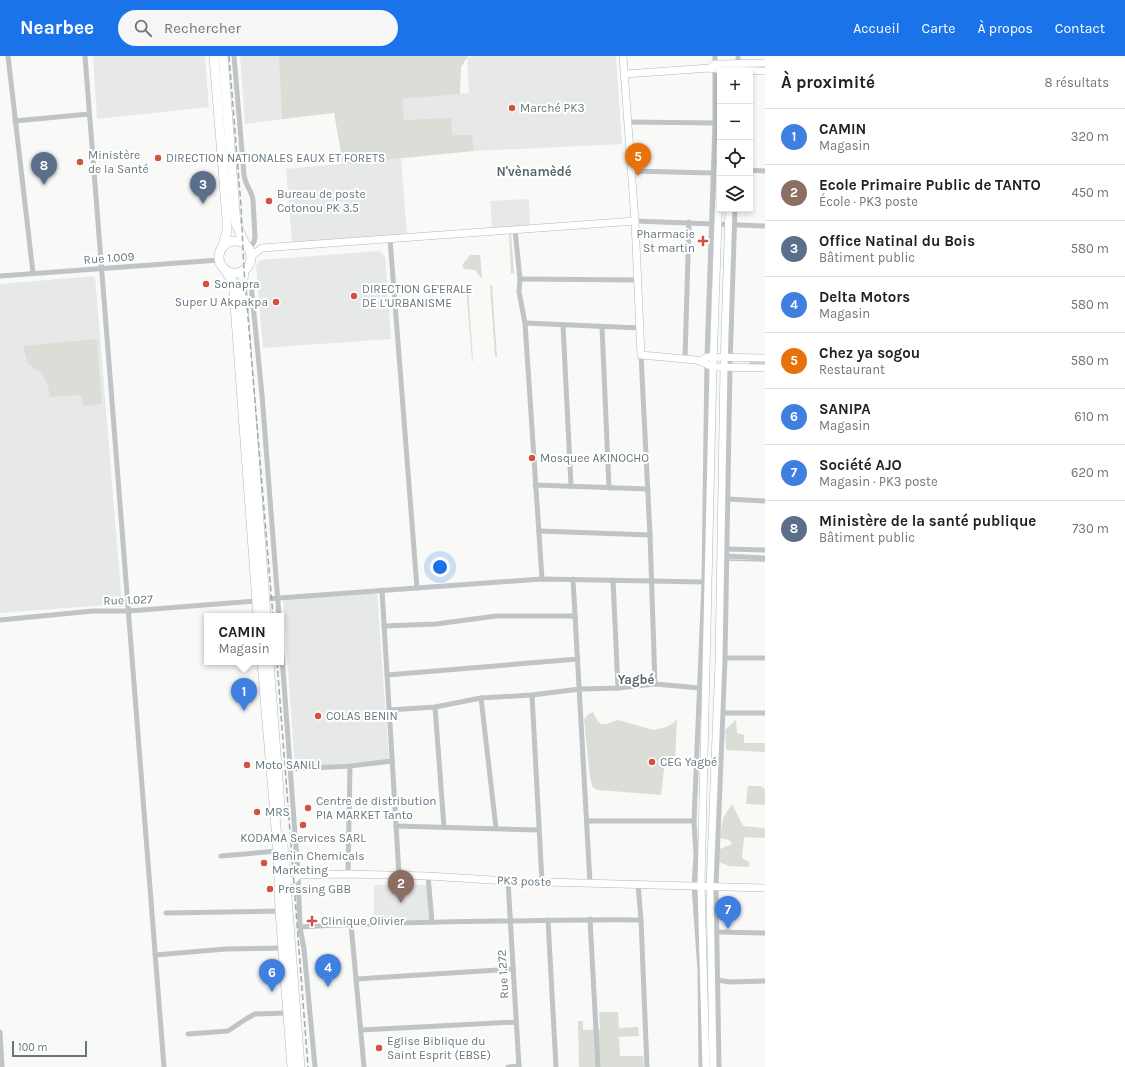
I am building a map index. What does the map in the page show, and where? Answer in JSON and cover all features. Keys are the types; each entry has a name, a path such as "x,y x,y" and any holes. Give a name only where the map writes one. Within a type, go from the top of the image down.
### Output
{"highway":[{"path":"214,56 227,219 227,231 223,246 219,253 219,260 233,282 261,600 265,613"},
{"path":"223,56 236,224 248,250 250,263 244,270 235,273 226,271"},
{"path":"223,246 234,241 240,242 248,250"},
{"path":"244,270 242,289 261,600 259,613"},
{"path":"262,665 278,852 280,911 292,1067"},
{"path":"269,665 300,1067"}],"street":[{"path":"8,56 33,274"},
{"path":"85,56 164,1067"},
{"path":"234,56 244,175 246,185 254,200 255,237 254,242 248,250"},
{"path":"623,56 635,221 638,280 638,328 641,355 648,489 655,684"},
{"path":"714,223 713,173 718,66 715,56"},
{"path":"625,74 765,63"},
{"path":"735,65 765,71"},
{"path":"16,121 89,114"},
{"path":"628,122 715,123"},
{"path":"753,170 765,171"},
{"path":"632,171 713,173"},
{"path":"701,1067 698,885 708,361 714,223 719,176"},
{"path":"713,1067 713,886 731,224 729,212"},
{"path":"731,224 734,212"},
{"path":"248,250 635,221 765,226"},
{"path":"684,358 689,222"},
{"path":"515,230 520,292 525,323 542,579"},
{"path":"390,239 417,588"},
{"name":"Rue 1.009","path":"0,276 219,260"},
{"path":"520,279 638,280"},
{"path":"251,284 262,395 279,613"},
{"path":"525,323 638,328"},
{"path":"562,325 571,486"},
{"path":"602,327 609,488"},
{"path":"641,355 708,361 727,367 765,368"},
{"path":"708,361 727,357 765,358"},
{"path":"706,1067 694,821 704,582 708,361"},
{"path":"719,1067 717,932 713,886 725,658 727,500 730,450 727,367"},
{"path":"535,485 648,489"},
{"path":"727,500 765,500"},
{"path":"539,531 650,535"},
{"path":"727,549 765,550"},
{"path":"726,556 765,558"},
{"name":"Rue 1.027","path":"0,620 93,611 128,611 277,598 542,579 704,582"},
{"path":"573,579 590,883"},
{"path":"613,580 618,688"},
{"path":"382,590 399,875"},
{"path":"384,626 436,624 496,616 576,616"},
{"path":"725,658 765,658"},
{"path":"387,675 578,659"},
{"path":"283,665 298,875 300,927 305,956 315,1067"},
{"path":"389,710 435,707 481,698 532,695 580,689 618,688 655,684 700,688"},
{"path":"532,695 542,882"},
{"path":"481,698 496,828"},
{"path":"435,707 444,827"},
{"path":"722,713 765,713"},
{"path":"290,769 350,766 392,761"},
{"path":"348,874 350,766"},
{"path":"587,821 694,821"},
{"path":"396,826 539,830"},
{"path":"221,856 278,852"},
{"name":"PK3 poste","path":"286,881 294,880 298,875 348,874 428,876 508,881 765,888"},
{"path":"428,876 432,922"},
{"name":"Rue 1.272","path":"508,881 519,1067"},
{"path":"638,884 642,920 647,1067"},
{"path":"166,913 280,911"},
{"path":"300,927 432,922 590,919 642,920"},
{"path":"590,919 598,1067"},
{"path":"548,920 556,1067"},
{"path":"351,924 364,1067"},
{"path":"717,932 765,933"},
{"path":"155,955 226,949 284,948"},
{"path":"356,979 513,970"},
{"path":"718,980 729,982 765,981"},
{"path":"188,1034 228,1031 255,1014 288,1013"},
{"path":"361,1030 516,1022"},
{"path":"0,1034 2,1067"},
{"path":"508,1067 519,1067"}],"shaded area":[{"path":"93,56 205,56 209,107 97,119"},
{"path":"240,56 295,56 300,117 245,124"},
{"path":"279,56 468,56 461,67 460,94 403,99 404,120 451,118 453,135 472,135 474,151 343,164 334,113 282,119"},
{"name":"Marché PK3","path":"616,56 622,144 474,151 472,135 453,136 451,118 404,121 403,99 469,93 467,57"},
{"path":"401,158 407,235 292,243 286,169"},
{"path":"529,199 530,226 492,229 490,201"},
{"path":"509,234 511,234 514,273 511,274"},
{"path":"379,251 385,256 391,339 263,348 256,266 260,260"},
{"path":"470,255 480,255 481,278 475,270 464,269 462,265"},
{"path":"95,276 122,604 0,613 0,284"},
{"path":"490,285 492,285 497,357 495,357"},
{"path":"466,286 468,286 473,361 472,361"},
{"path":"97,339 102,404 83,406 81,395 50,397 48,386 44,378 37,370 28,364 23,346"},
{"path":"377,592 389,760 295,767 283,599"},
{"path":"593,712 601,724 618,720 654,730 666,727 677,719 675,761 665,761 661,795 598,790 593,788 590,778 584,719"},
{"path":"736,720 737,733 744,735 744,743 765,743 765,752 726,750 725,730"},
{"path":"748,786 761,786 765,789 765,805 746,804"},
{"path":"732,804 743,826 765,828 765,838 744,837 742,858 749,862 749,867 729,866 719,862 720,849 732,844 729,840 720,838 723,818"},
{"path":"374,885 428,885 429,920 374,920"},
{"path":"599,1012 618,1012 619,1028 638,1027 639,1036 619,1037 620,1056 643,1056 644,1067 579,1067 578,1021 583,1021 583,1030 600,1029"}],"waterway":[{"path":"750,363 765,363"},
{"path":"729,560 765,561"}],"railway":[{"path":"229,56 241,206 244,270 273,613"},
{"path":"277,665 308,1067"}],"place":[{"name":"Marché PK3","path":"512,108"},
{"name":"DIRECTION NATIONALES EAUX ET FORETS","path":"158,158"},
{"name":"Ministère de la Santé","path":"80,162"},
{"name":"Chez ya sogou","path":"638,176"},
{"name":"Ministère de la santé publique","path":"44,185"},
{"name":"Bureau de poste Cotonou PK 3.5","path":"269,201"},
{"name":"Office Natinal du Bois","path":"203,204"},
{"name":"Pharmacie St martin","path":"703,241"},
{"name":"Sonapra","path":"206,284"},
{"name":"DIRECTION GE'ERALE DE L'URBANISME","path":"354,296"},
{"name":"Super U Akpakpa","path":"276,302"},
{"name":"Mosquee AKINOCHO","path":"532,458"},
{"name":"CAMIN","path":"244,711"},
{"name":"COLAS BENIN","path":"318,716"},
{"name":"CEG Yagbé","path":"652,762"},
{"name":"Moto SANILI","path":"247,765"},
{"name":"Centre de distribution PIA MARKET Tanto","path":"308,808"},
{"name":"MRS","path":"257,812"},
{"name":"KODAMA Services SARL","path":"303,825"},
{"name":"Benin Chemicals Marketing","path":"264,863"},
{"name":"Pressing GBB","path":"270,889"},
{"name":"Ecole Primaire Public de TANTO","path":"401,903"},
{"name":"Clinique Olivier","path":"312,921"},
{"name":"Société AJO","path":"728,929"},
{"name":"Delta Motors","path":"328,987"},
{"name":"SANIPA","path":"272,992"},
{"name":"Eglise Biblique du Saint Esprit (EBSE)","path":"379,1048"}],"district":[{"name":"N'vènamèdé","path":"534,171"},
{"name":"Yagbé","path":"636,679"}]}
